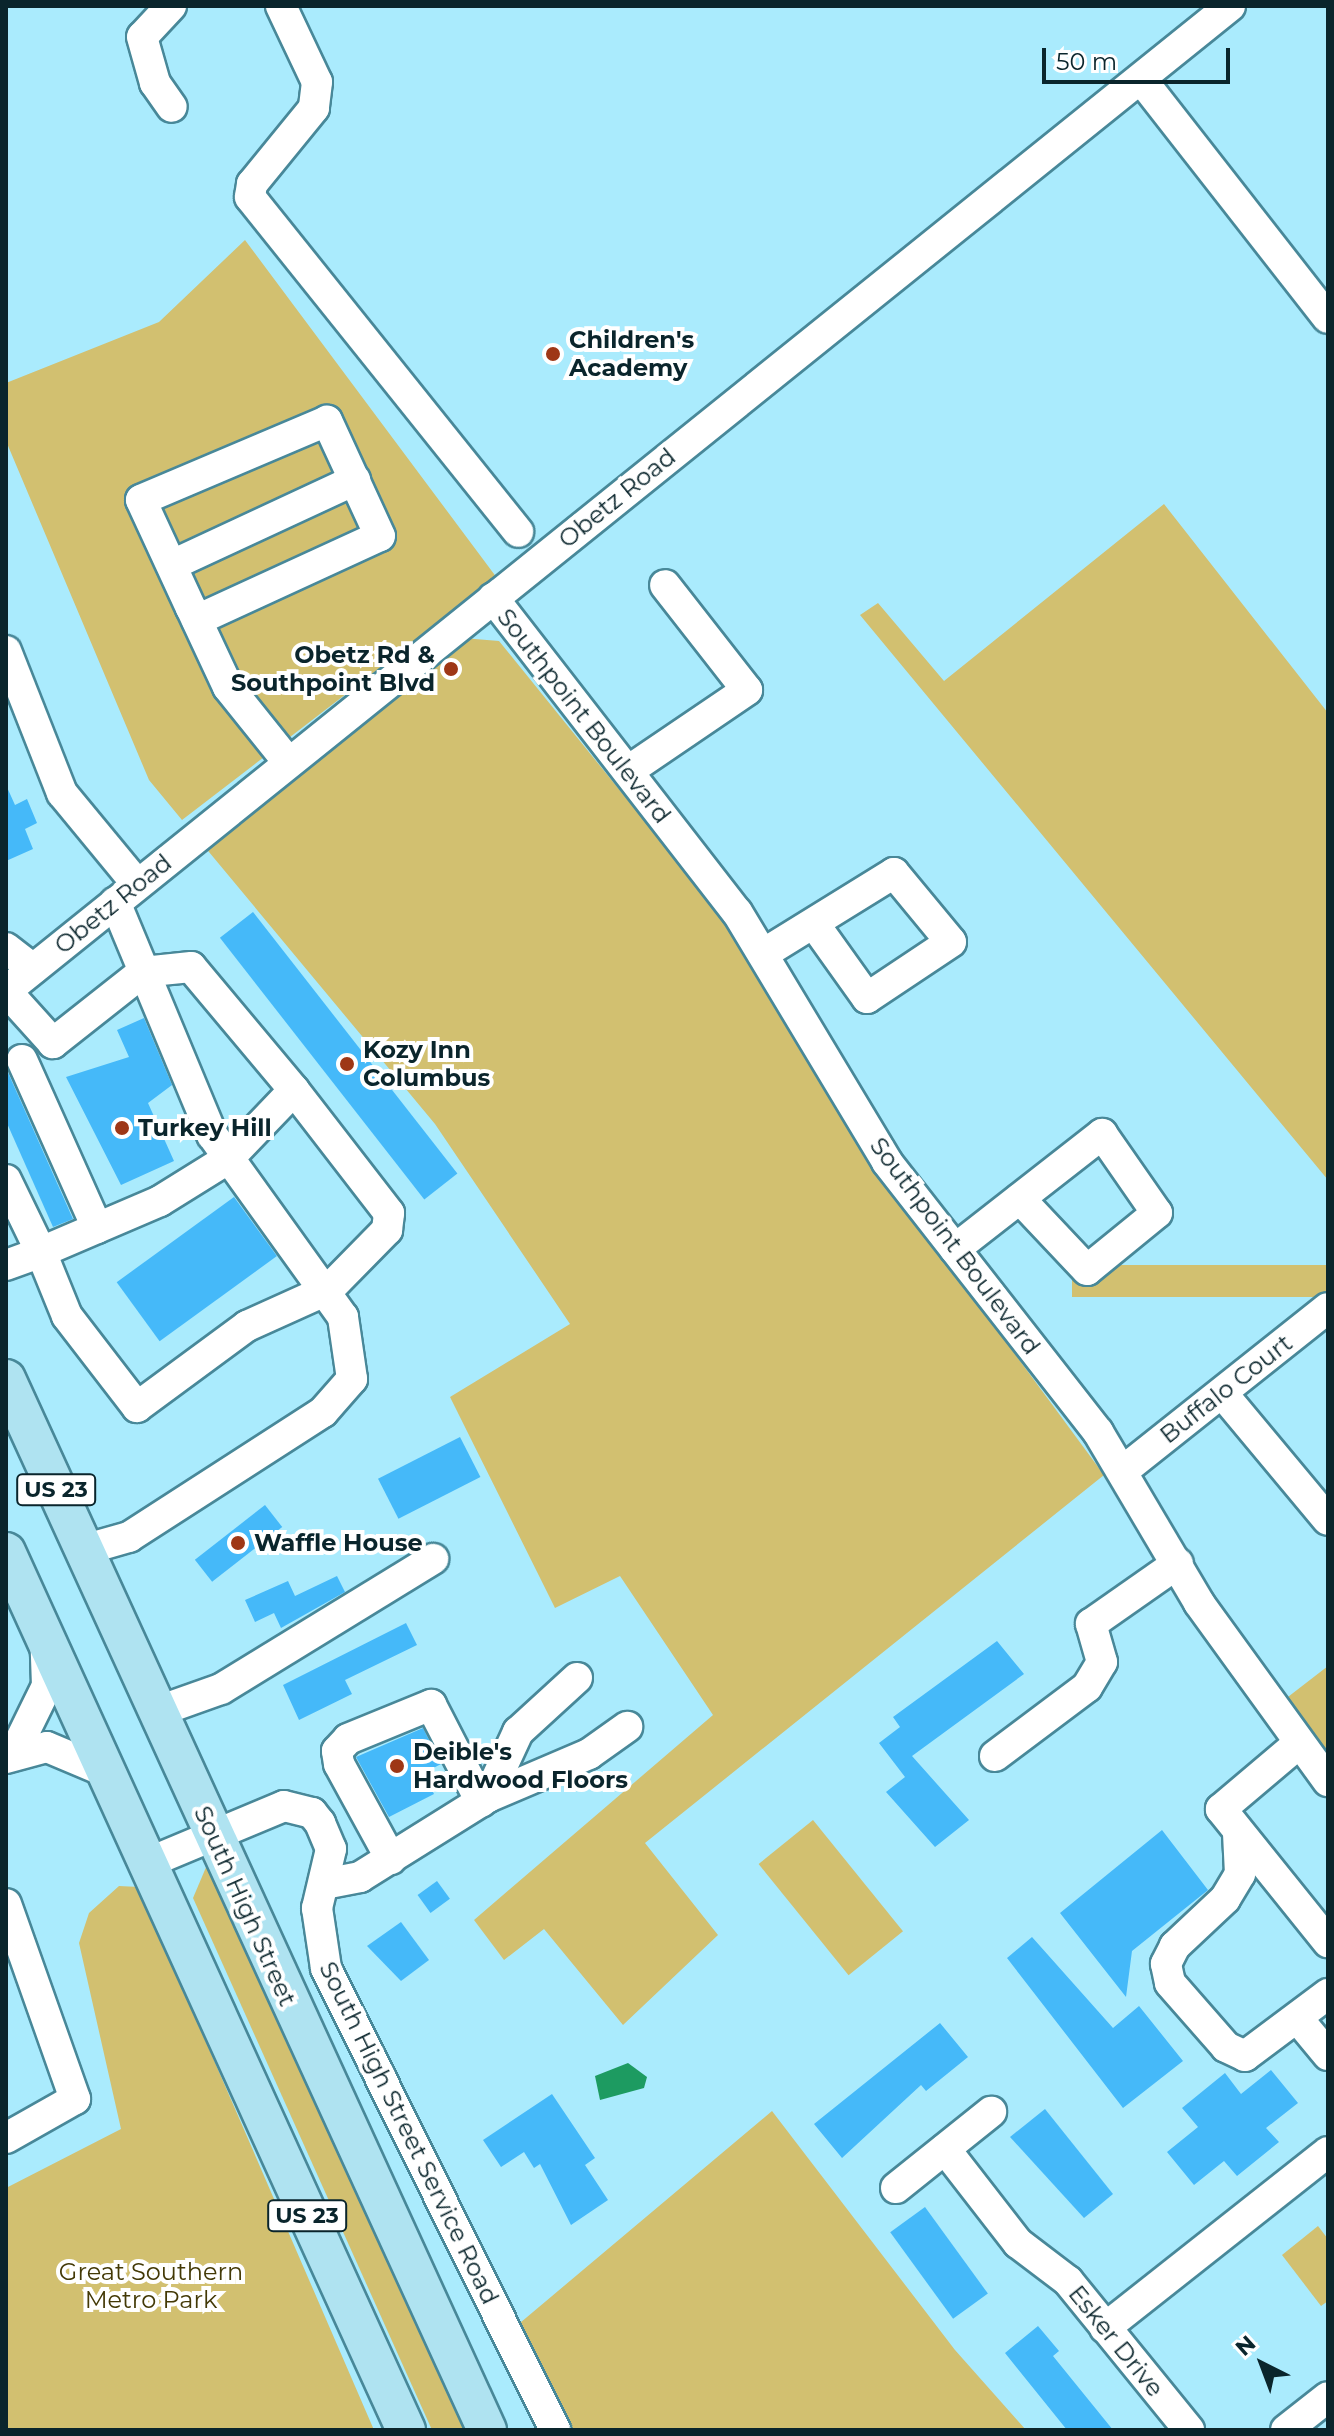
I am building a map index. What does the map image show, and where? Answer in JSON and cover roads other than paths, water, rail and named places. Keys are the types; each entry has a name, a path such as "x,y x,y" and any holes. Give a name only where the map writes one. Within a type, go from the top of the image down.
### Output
{"main road":[{"name":"South High Street","path":"6,1379 487,2430"},
{"name":"US 23","path":"6,1552 150,1862 406,2430"}],"street":[{"path":"171,6 142,37 155,83 172,107"},
{"path":"281,6 317,82 314,108 252,184 250,197 518,532"},
{"name":"Obetz Road","path":"6,991 1230,6"},
{"path":"1141,79 1328,318"},
{"path":"197,620 380,536 327,421 141,500 228,687 288,762"},
{"path":"172,565 355,480"},
{"path":"628,771 747,690 665,585"},
{"name":"Southpoint Boulevard","path":"493,598 628,771 763,954 887,1162 1124,1470 1178,1563 1298,1744 1328,1781"},
{"path":"6,651 62,793 126,893 143,972 187,1084 229,1158 329,1289 343,1317 352,1379 323,1412 129,1537 83,1550"},
{"path":"763,954 815,925"},
{"path":"6,948 33,969"},
{"path":"6,1180 41,1252 67,1316 137,1407 247,1326 329,1289 387,1230 389,1213 294,1090 191,967 143,972 53,1043 14,1062 97,1228"},
{"path":"6,991 53,1043"},
{"path":"6,1265 160,1201 229,1158 294,1090"},
{"path":"955,1249 1102,1134 1157,1213 1087,1270 1020,1199"},
{"name":"Buffalo Court","path":"1124,1470 1328,1308"},
{"path":"1222,1393 1328,1520"},
{"path":"156,1712 221,1689 433,1559"},
{"path":"995,1756 1087,1687 1102,1662 1091,1624 1178,1563"},
{"path":"10,1756 47,1686 46,1638"},
{"path":"485,1799 518,1732 577,1678"},
{"path":"391,1859 339,1764 337,1751 348,1739 431,1705 485,1799"},
{"path":"324,1884 360,1877 485,1799 589,1754 627,1727"},
{"path":"1298,1744 1221,1809 1328,1942"},
{"path":"10,1756 47,1747 109,1773"},
{"name":"South High Street Service Road","path":"150,1862 284,1806 305,1810 327,1835 317,1939 326,1968 555,2430"},
{"path":"1238,1833 1240,1874 1175,1946 1166,1964 1170,1983 1226,2047 1245,2056 1328,1994"},
{"path":"6,1904 75,2099 6,2138"},
{"path":"1298,2019 1328,2055"},
{"path":"896,2188 991,2112"},
{"name":"Esker Drive","path":"945,2149 1018,2243 1068,2281 1189,2430"},
{"path":"1105,2328 1328,2152"},
{"path":"1286,2430 1328,2397"}],"place":[{"name":"Children's Academy","path":"553,354"},
{"name":"Obetz Rd & Southpoint Blvd","path":"451,669"},
{"name":"Kozy Inn Columbus","path":"347,1064"},
{"name":"Turkey Hill","path":"122,1128"},
{"name":"Waffle House","path":"238,1543"},
{"name":"Deible's Hardwood Floors","path":"397,1766"}],"park label":[{"name":"Great Southern Metro Park","path":"151,2286"}]}
